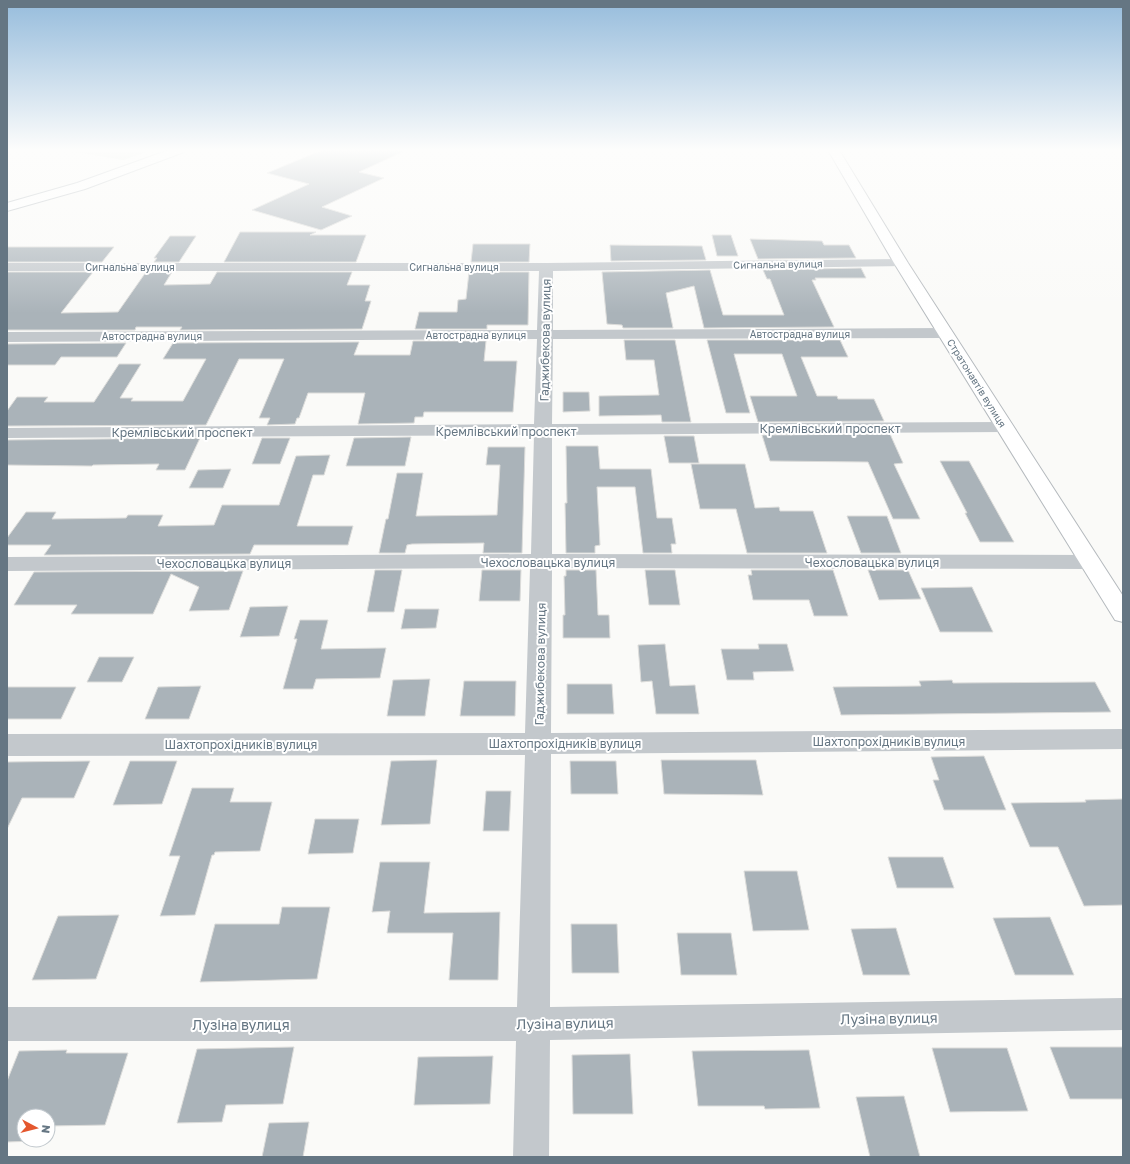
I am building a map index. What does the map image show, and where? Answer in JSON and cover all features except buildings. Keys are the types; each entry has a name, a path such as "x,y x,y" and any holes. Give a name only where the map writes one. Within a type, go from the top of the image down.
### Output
{"main road":[{"name":"Стратонавтів вулиця","path":"866,204 901,263 1123,614"}],"street":[{"name":"Сигнальна вулиця","path":"7,267 546,267 901,263"},
{"name":"Гаджибекова вулиця","path":"531,1157 546,267"},
{"name":"Автострадна вулиця","path":"7,337 945,333"},
{"name":"Кремлівський проспект","path":"7,433 543,431 1005,427"},
{"name":"Чехословацька вулиця","path":"7,564 542,561 1090,562"},
{"name":"Шахтопрохідників вулиця","path":"7,745 539,744 1123,739"},
{"name":"Лузіна вулиця","path":"7,1024 533,1024 1123,1014"}]}
